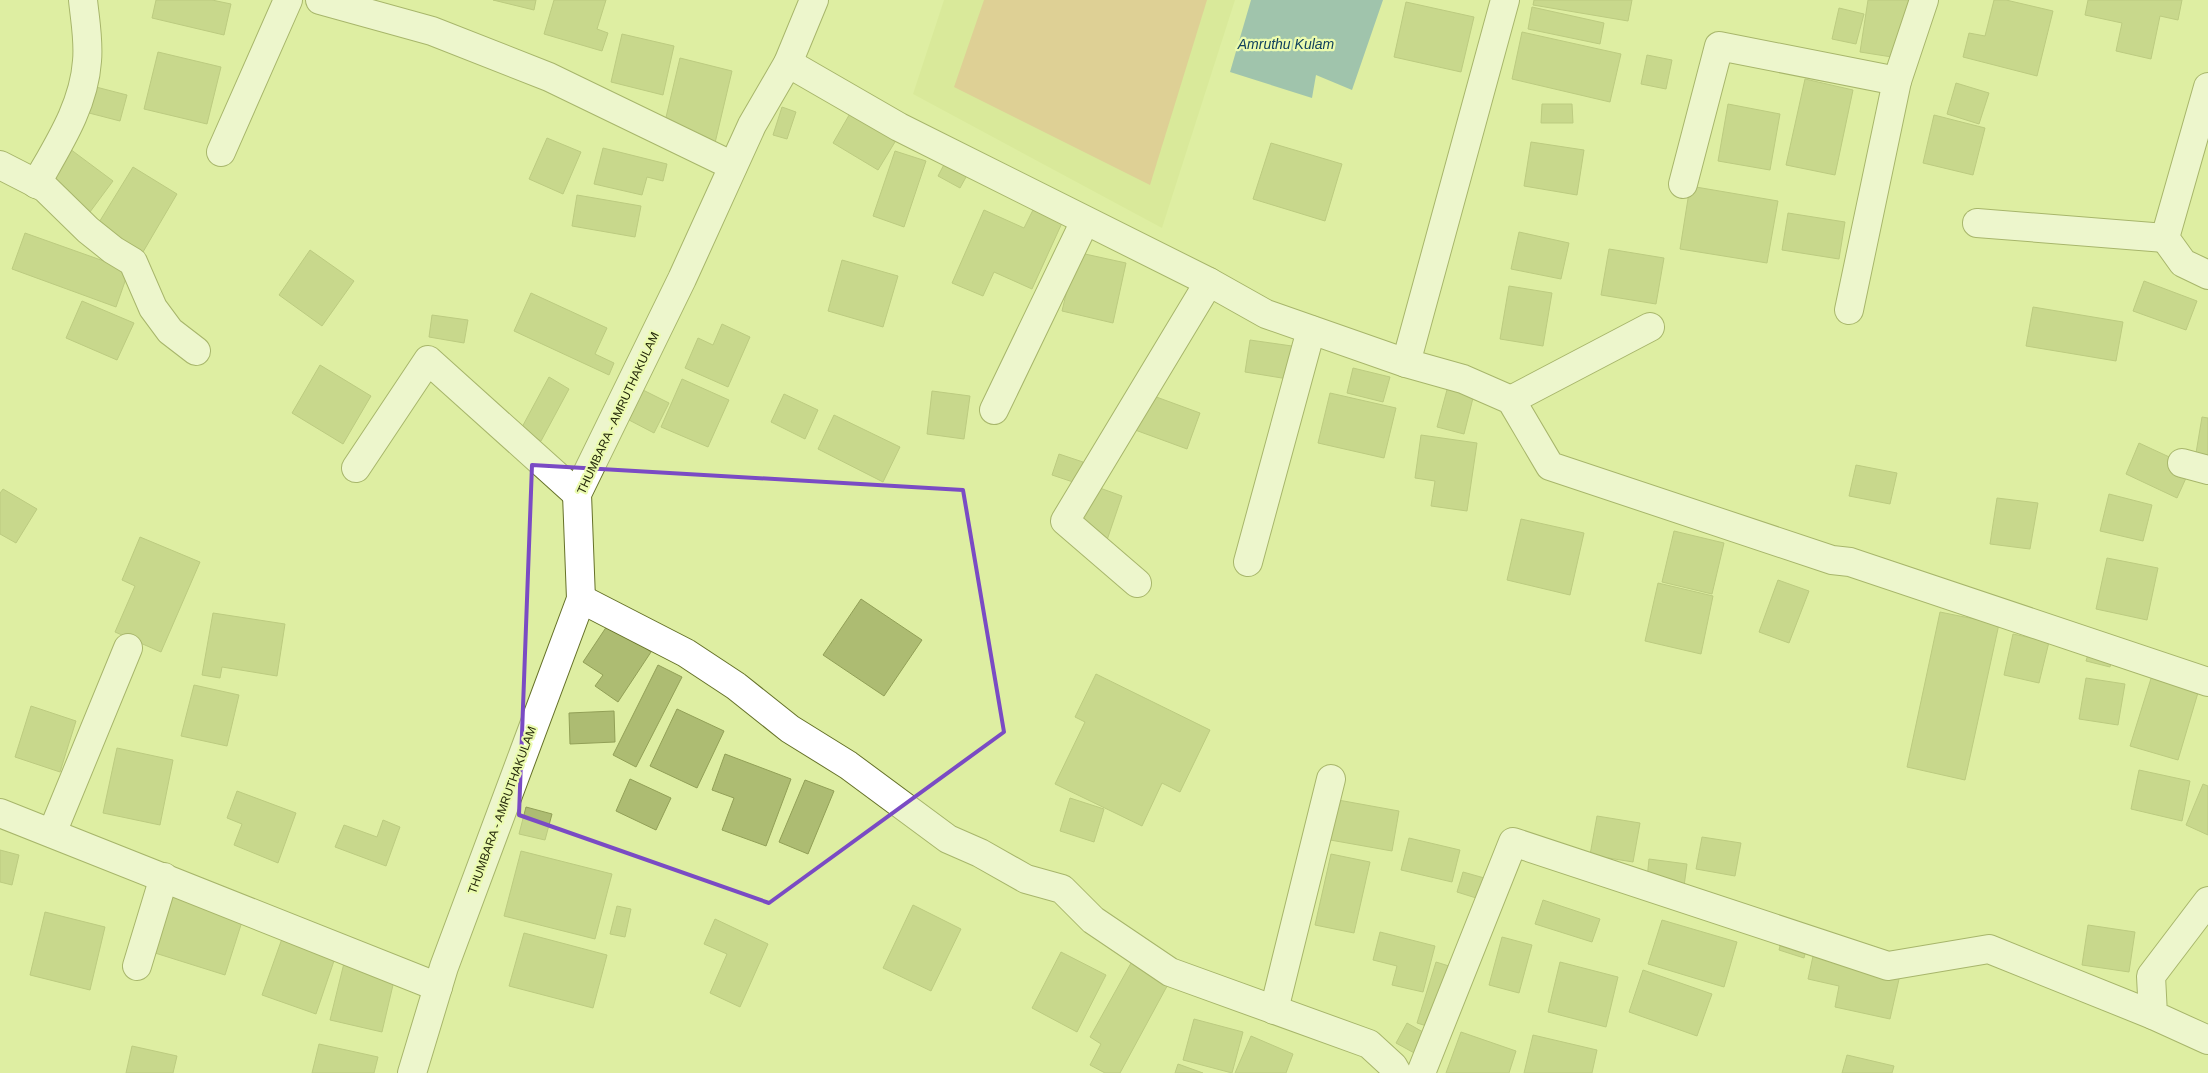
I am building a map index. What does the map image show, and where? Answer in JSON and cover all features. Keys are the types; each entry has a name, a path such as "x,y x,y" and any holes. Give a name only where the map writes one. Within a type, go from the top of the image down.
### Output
{"street":[{"path":"36,184 70,124 81,93 87,61 83,0"},
{"path":"221,152 288,0"},
{"path":"320,0 432,31 549,77 733,166"},
{"name":"THUMBARA - AMRUTHAKULAM","path":"412,1073 444,967 581,599 577,494 682,279 752,125 788,63 814,0"},
{"path":"1406,363 1505,0"},
{"path":"1849,310 1897,81 1924,0"},
{"path":"1683,184 1719,46 1897,81"},
{"path":"788,63 900,127 1084,221 1210,282 1266,314 1406,363 1463,379 1511,400 1550,466 1832,560 1850,562 2208,682"},
{"path":"2165,238 2208,87"},
{"path":"0,165 45,188 88,230 113,250 133,262 153,308 170,331 196,352"},
{"path":"994,410 1084,221"},
{"path":"1977,223 2165,238 2183,263 2208,275"},
{"path":"1137,582 1065,522 1210,282"},
{"path":"1511,400 1650,327"},
{"path":"1248,562 1311,330"},
{"path":"356,468 428,360 577,494"},
{"path":"2182,463 2208,470"},
{"path":"581,599 686,654 736,686 790,729 848,765 948,839 980,853 1026,879 1062,889 1093,920 1170,972 1369,1044 1393,1066 1397,1073"},
{"path":"52,833 128,648"},
{"path":"1274,1010 1331,779"},
{"path":"0,813 438,987"},
{"path":"1421,1073 1513,842 1888,966 1989,949 2152,1015 2208,1040"},
{"path":"137,966 164,877"},
{"path":"2152,1015 2151,976 2208,901"}],"highlighted area":[{"path":"532,465 963,490 1004,732 769,903 519,815"}],"shaded area":[{"path":"944,0 1235,0 1162,228 913,94"},
{"path":"984,0 1207,0 1150,185 954,87"}],"water":[{"name":"Amruthu Kulam","path":"1251,0 1383,0 1352,90 1316,75 1312,98 1230,72"}],"building":[{"path":"156,0 212,0 231,4 224,35 152,18"},
{"path":"493,0 536,0 534,10"},
{"path":"554,0 606,0 597,29 608,33 602,51 544,34"},
{"path":"1534,0 1632,0 1628,21 1533,5"},
{"path":"1868,0 1920,0 1911,60 1860,52"},
{"path":"1994,0 2006,0 2053,11 2037,76 1963,57 1969,33 1985,36"},
{"path":"2088,0 2182,0 2178,20 2160,16 2151,59 2116,51 2122,23 2085,15"},
{"path":"1406,2 1474,17 1461,72 1394,57"},
{"path":"1532,7 1604,23 1600,44 1528,29"},
{"path":"1839,8 1864,14 1856,44 1832,39"},
{"path":"1522,32 1621,54 1610,102 1512,79"},
{"path":"622,34 674,46 663,95 611,82"},
{"path":"158,52 221,67 207,124 144,109"},
{"path":"1647,55 1672,60 1666,89 1641,84"},
{"path":"680,58 732,71 715,143 663,130"},
{"path":"1805,79 1853,90 1835,175 1786,165"},
{"path":"1956,83 1989,93 1979,124 1947,114"},
{"path":"96,87 127,95 120,121 89,113"},
{"path":"1542,104 1572,104 1573,123 1541,123"},
{"path":"1728,104 1780,114 1770,170 1718,161"},
{"path":"782,107 796,112 787,139 773,135"},
{"path":"852,110 898,137 878,170 833,143"},
{"path":"1934,115 1985,128 1973,175 1923,163"},
{"path":"547,138 581,152 563,194 529,179"},
{"path":"1531,142 1584,150 1577,195 1524,186"},
{"path":"1271,143 1342,164 1325,221 1253,199"},
{"path":"66,146 113,181 87,216 40,182"},
{"path":"603,148 667,164 663,181 647,177 642,195 594,184"},
{"path":"895,151 926,161 904,227 873,216"},
{"path":"949,155 971,168 960,188 938,176"},
{"path":"133,167 177,194 143,252 98,224"},
{"path":"1690,186 1778,201 1767,263 1680,249"},
{"path":"577,195 641,206 635,237 572,226"},
{"path":"984,210 1024,228 1033,210 1062,223 1032,289 994,272 983,296 952,283"},
{"path":"1788,213 1845,222 1839,259 1782,250"},
{"path":"1519,232 1569,243 1561,279 1511,269"},
{"path":"25,233 129,270 116,307 12,269"},
{"path":"1609,249 1664,258 1656,304 1601,295"},
{"path":"310,250 354,281 322,326 279,295"},
{"path":"1076,252 1126,263 1113,323 1062,311"},
{"path":"842,260 898,276 883,327 828,311"},
{"path":"2144,281 2197,301 2186,330 2133,311"},
{"path":"1509,286 1552,293 1543,346 1500,339"},
{"path":"531,293 607,328 595,354 614,363 609,375 514,331"},
{"path":"82,301 134,323 117,360 66,338"},
{"path":"2033,307 2123,322 2116,361 2026,346"},
{"path":"432,315 468,320 464,343 429,337"},
{"path":"722,324 750,337 728,387 685,368 698,338 713,345"},
{"path":"1250,340 1292,346 1288,379 1245,372"},
{"path":"320,365 371,396 343,444 292,413"},
{"path":"1353,368 1390,377 1383,402 1347,393"},
{"path":"549,377 569,389 541,441 521,429"},
{"path":"682,379 729,400 708,447 661,427"},
{"path":"1448,386 1474,394 1464,434 1437,427"},
{"path":"643,390 669,403 654,433 629,420"},
{"path":"932,391 970,396 964,439 927,434"},
{"path":"1140,391 1200,413 1187,449 1127,427"},
{"path":"1330,393 1396,408 1384,458 1318,443"},
{"path":"784,394 818,410 805,439 771,422"},
{"path":"834,415 900,447 883,482 818,449"},
{"path":"2202,417 2208,418 2208,455 2196,453"},
{"path":"1421,435 1477,443 1467,511 1431,506 1435,481 1415,478"},
{"path":"2139,443 2191,467 2177,498 2126,474"},
{"path":"1059,454 1083,462 1076,483 1052,475"},
{"path":"1856,465 1897,473 1890,504 1849,496"},
{"path":"1086,483 1122,496 1106,543 1069,530"},
{"path":"3,489 37,509 16,543 0,534 0,493"},
{"path":"2109,494 2152,505 2143,541 2100,531"},
{"path":"1997,498 2038,503 2030,549 1990,544"},
{"path":"1521,519 1584,533 1570,595 1507,580"},
{"path":"1674,531 1724,543 1712,594 1662,582"},
{"path":"140,537 200,562 161,652 115,632 135,586 122,580"},
{"path":"2107,558 2158,568 2147,620 2096,609"},
{"path":"1778,580 1809,591 1789,643 1759,632"},
{"path":"1658,583 1713,596 1701,654 1645,641"},
{"path":"861,599 922,640 884,696 823,655"},
{"path":"1940,612 1999,624 1965,780 1907,767"},
{"path":"213,613 285,624 277,676 222,667 220,678 202,675"},
{"path":"609,623 651,652 618,702 595,686 603,675 583,662"},
{"path":"2013,634 2049,642 2039,683 2004,675"},
{"path":"2090,648 2114,654 2110,667 2086,661"},
{"path":"658,665 682,677 636,767 613,755"},
{"path":"2153,672 2200,686 2178,760 2130,746"},
{"path":"1096,674 1210,730 1180,792 1162,783 1142,826 1055,784 1085,722 1075,717"},
{"path":"2086,678 2125,684 2118,725 2079,719"},
{"path":"194,685 239,695 227,746 181,736"},
{"path":"31,706 76,721 60,772 15,757"},
{"path":"677,709 724,731 697,788 650,766"},
{"path":"614,711 615,742 570,744 569,713"},
{"path":"117,748 173,760 160,825 103,813"},
{"path":"725,754 791,779 766,846 722,830 734,798 712,790"},
{"path":"2139,770 2190,781 2182,821 2131,809"},
{"path":"630,779 671,798 656,830 616,811"},
{"path":"805,780 834,791 808,854 779,842"},
{"path":"2203,784 2208,786 2208,835 2186,825"},
{"path":"237,791 296,813 278,863 234,845 242,824 227,818"},
{"path":"1070,798 1104,809 1094,842 1060,831"},
{"path":"1327,798 1399,811 1392,851 1319,838"},
{"path":"526,807 552,814 545,840 519,834"},
{"path":"1597,816 1640,823 1633,862 1590,855"},
{"path":"383,820 400,827 386,866 335,847 344,825 377,837"},
{"path":"1702,837 1741,843 1735,876 1696,869"},
{"path":"1409,838 1460,850 1452,882 1401,870"},
{"path":"0,850 19,855 12,885 0,882"},
{"path":"521,851 612,874 595,939 504,916"},
{"path":"1331,854 1370,862 1354,933 1315,925"},
{"path":"1649,859 1687,864 1683,894 1646,889"},
{"path":"1463,872 1495,881 1489,902 1457,892"},
{"path":"176,887 246,909 225,975 155,953"},
{"path":"1543,900 1600,919 1592,942 1535,924"},
{"path":"913,905 961,929 931,991 883,968"},
{"path":"617,906 631,909 625,937 610,934"},
{"path":"45,912 105,927 90,990 30,975"},
{"path":"715,919 768,944 740,1007 710,993 727,954 704,944"},
{"path":"1662,920 1737,942 1724,987 1648,964"},
{"path":"2088,925 2135,932 2129,972 2082,965"},
{"path":"1784,930 1809,938 1804,958 1779,950"},
{"path":"1380,932 1435,946 1423,992 1392,985 1397,966 1373,960"},
{"path":"284,933 337,952 316,1014 262,995"},
{"path":"524,933 607,955 593,1008 509,986"},
{"path":"1502,937 1532,945 1519,993 1489,985"},
{"path":"1815,947 1902,966 1890,1019 1835,1007 1839,986 1808,979"},
{"path":"1061,952 1106,975 1077,1032 1032,1008"},
{"path":"1135,956 1172,977 1120,1073 1105,1073 1090,1065 1101,1044 1090,1037"},
{"path":"345,959 396,972 382,1032 330,1020"},
{"path":"1436,962 1462,970 1443,1031 1417,1023"},
{"path":"1560,962 1618,977 1606,1027 1548,1012"},
{"path":"1643,970 1712,994 1697,1036 1629,1012"},
{"path":"1194,1019 1243,1032 1232,1073 1183,1060"},
{"path":"1407,1023 1439,1041 1427,1060 1396,1043"},
{"path":"1461,1032 1516,1051 1509,1073 1446,1073"},
{"path":"1533,1035 1597,1050 1592,1073 1524,1073"},
{"path":"1251,1036 1293,1054 1286,1073 1235,1073"},
{"path":"319,1044 378,1057 374,1073 312,1073"},
{"path":"132,1046 177,1056 173,1073 126,1073"},
{"path":"1847,1055 1894,1066 1892,1073 1842,1073"},
{"path":"1178,1064 1203,1073 1175,1073"}]}
